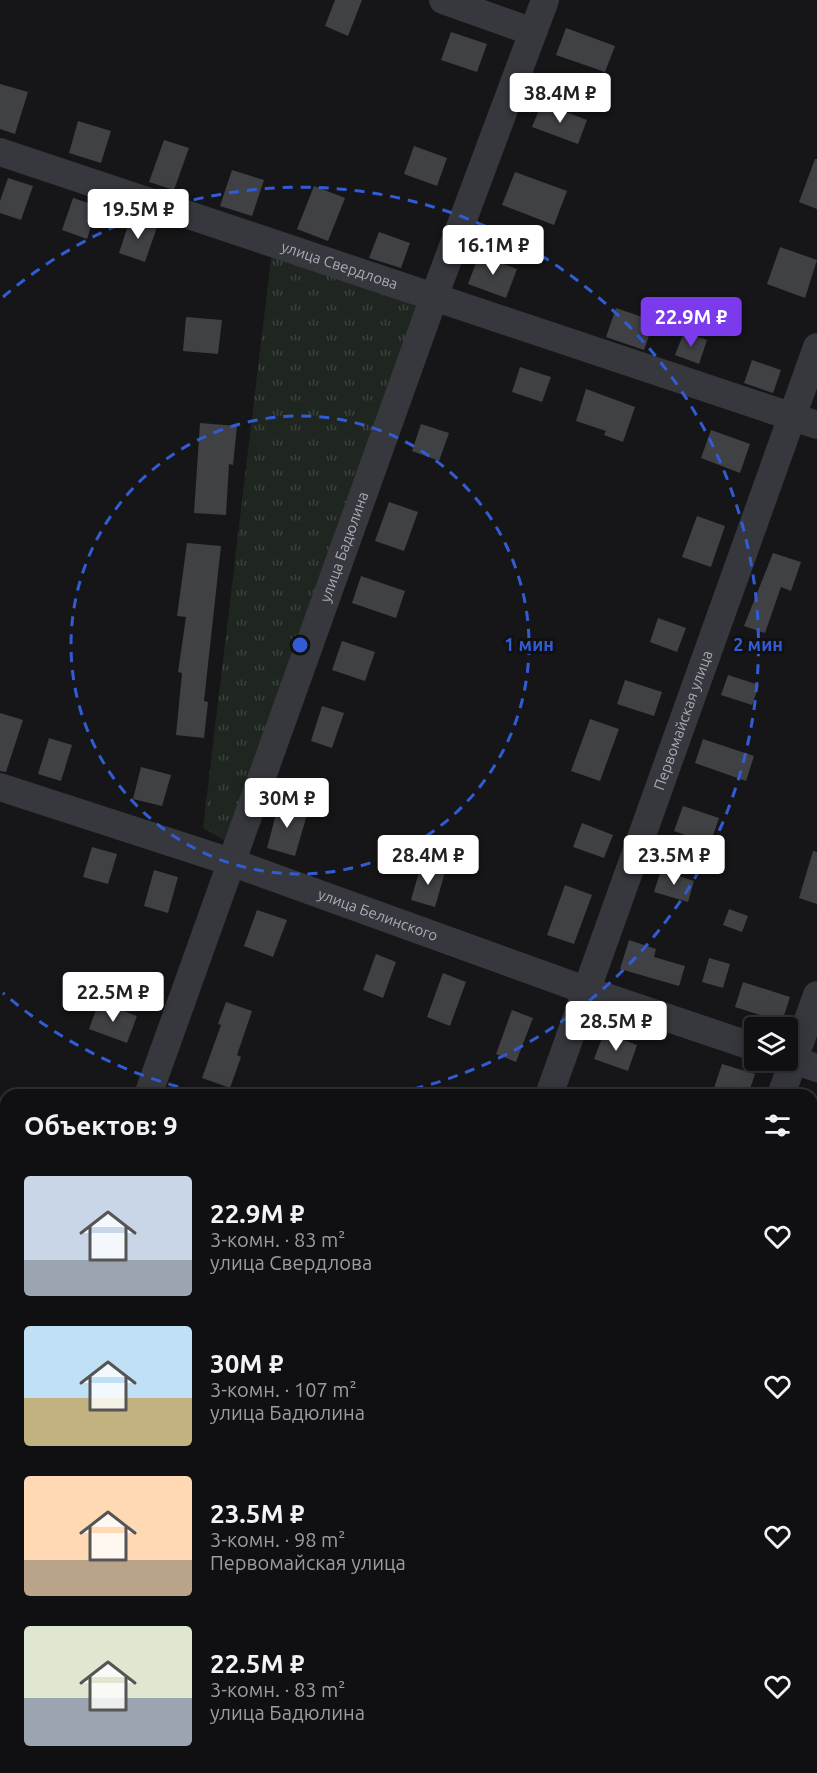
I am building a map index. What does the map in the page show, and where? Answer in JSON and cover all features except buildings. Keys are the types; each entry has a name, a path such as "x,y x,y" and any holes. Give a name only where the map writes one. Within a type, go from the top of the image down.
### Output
{"street":[{"path":"443,0 533,32"},
{"name":"улица Бадюлина","path":"150,1089 434,297 545,0"},
{"name":"улица Свердлова","path":"0,152 804,420"},
{"name":"Первомайская улица","path":"551,1089 585,990 804,420 817,347"},
{"name":"улица Белинского","path":"0,787 231,862 585,990 744,1044"},
{"path":"784,1089 799,1062 817,995"}],"green space":[{"path":"272,250 420,302 229,843 203,828"}]}
